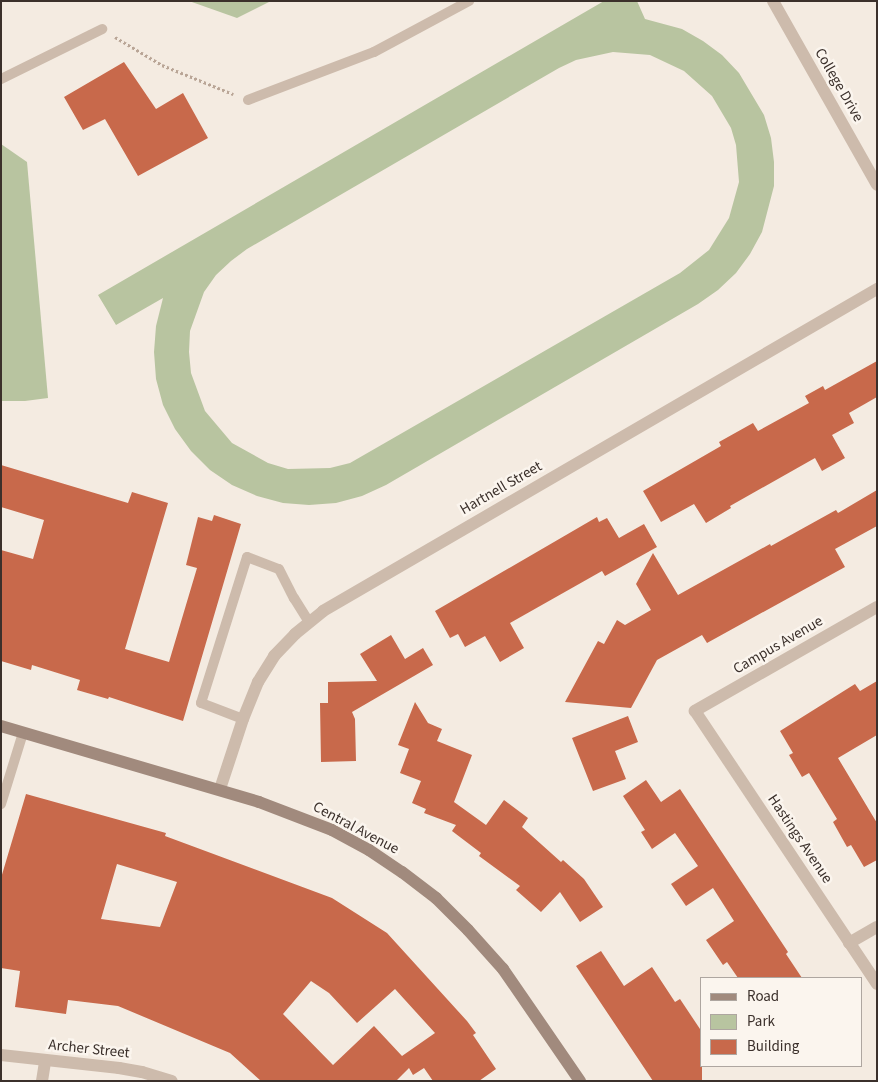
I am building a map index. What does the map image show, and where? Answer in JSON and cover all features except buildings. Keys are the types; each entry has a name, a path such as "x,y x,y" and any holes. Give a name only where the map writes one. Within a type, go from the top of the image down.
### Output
{"street":[{"name":"College Drive","path":"773,1 877,185"},
{"name":"Hartnell Street","path":"220,789 242,719 258,682 274,656 295,634 323,611 877,289"},
{"name":"Campus Avenue","path":"695,711 877,607"},
{"name":"Hastings Avenue","path":"695,711 877,984"},
{"name":"Central Avenue","path":"1,726 220,789 332,830 402,872 436,898 503,969 580,1081"},
{"path":"849,943 877,927"},
{"name":"Archer Street","path":"1,1055 142,1072 172,1081"},
{"path":"42,1081 45,1061"}],"lane":[{"path":"248,100 374,52 469,1"},
{"path":"1,79 102,29"},
{"path":"242,719 201,703 248,557 279,569 309,622"},
{"path":"1,804 23,732"}],"path":[{"path":"102,29 162,65 248,100"}],"green space":[{"path":"189,1 271,1 237,18"},
{"path":"604,1 637,1 645,19 682,29 722,55 739,73 764,115 771,138 774,186 762,232 750,254 736,273 718,290 698,304 386,485 362,496 336,503 309,505 283,503 257,496 232,485 210,470 191,451 175,429 163,405 156,379 154,352 156,326 163,298 116,325 98,295","holes":["613,52 650,55 684,71 712,96 731,128 736,145 739,182 729,218 709,250 680,273 350,463 330,468 288,469 268,463 232,443 205,411 191,373 189,352 190,331 204,292 216,275 231,261 247,249 559,68 576,60"]},
{"path":"1,144 27,162 48,398 25,401 1,401"}]}
